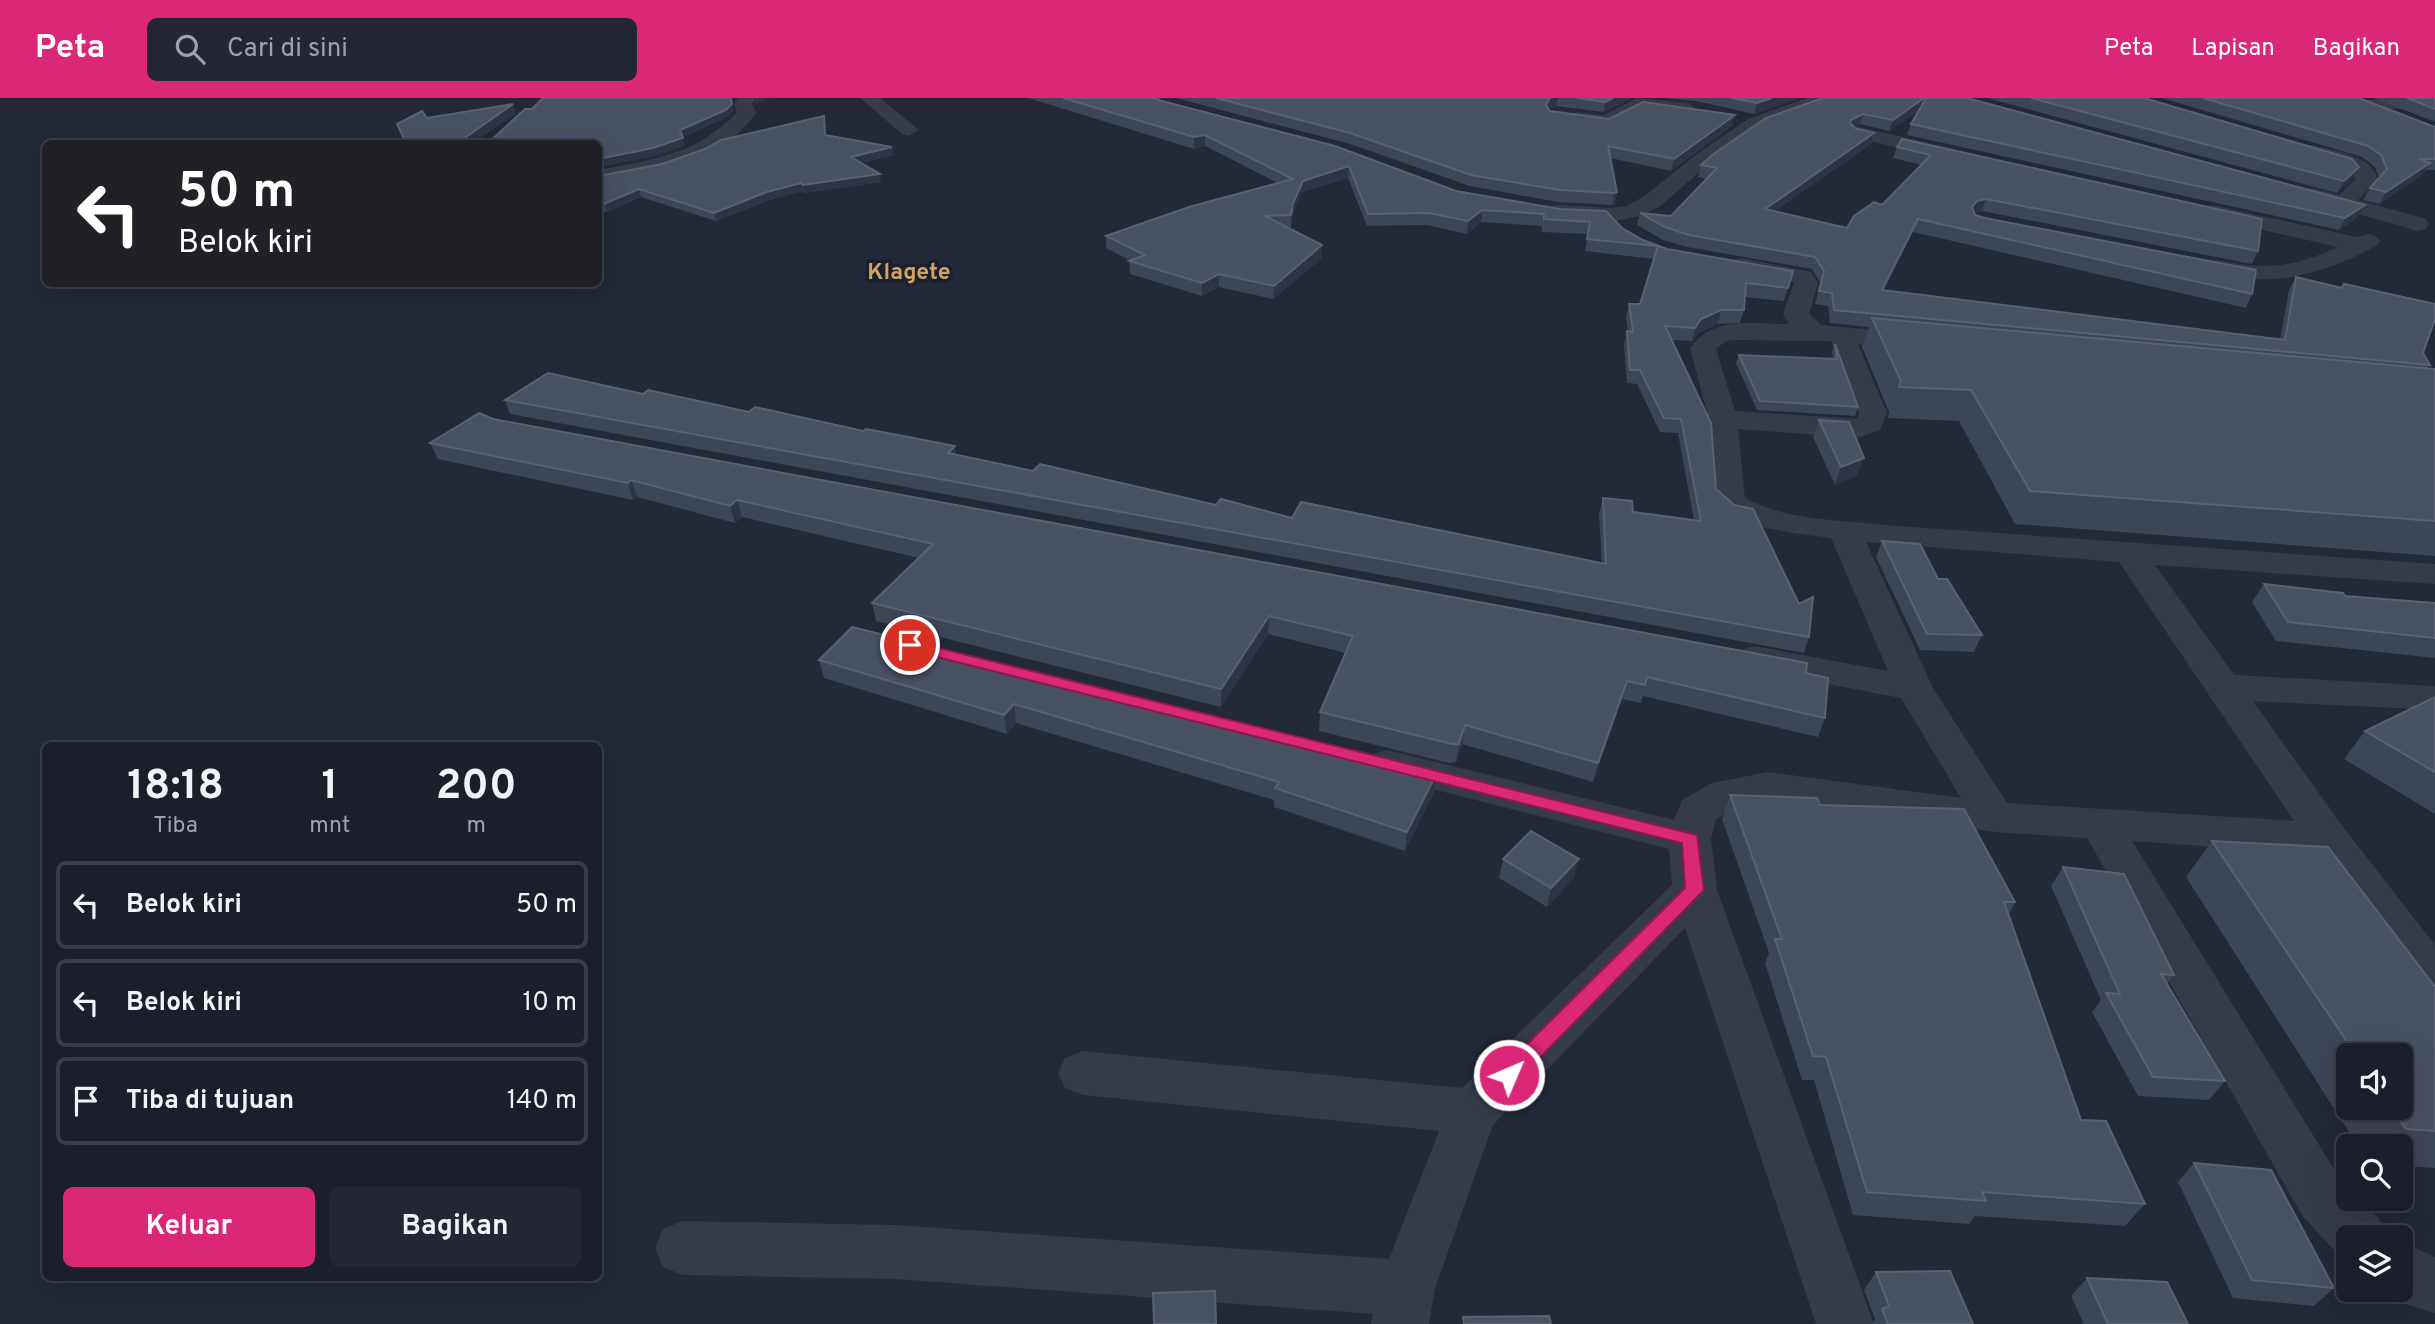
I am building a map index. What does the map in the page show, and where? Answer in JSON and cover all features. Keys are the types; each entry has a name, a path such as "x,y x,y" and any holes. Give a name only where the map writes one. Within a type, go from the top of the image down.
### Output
{"street":[{"path":"602,175 665,162 713,143 747,113 743,104 748,98"},
{"path":"869,98 909,130"},
{"path":"1532,208 1612,215 1632,211 1651,202 1704,158 1755,123 1824,98"},
{"path":"2361,102 2435,100"},
{"path":"2361,102 2413,123"},
{"path":"1556,115 1607,121 1637,104 1705,112"},
{"path":"1725,116 1755,123"},
{"path":"1859,133 1968,158"},
{"path":"2290,145 2354,164 2366,173 2367,180 2344,202"},
{"path":"2291,188 2427,226"},
{"path":"2198,209 2360,245"},
{"path":"1612,215 1631,236"},
{"path":"2180,261 2234,272 2270,275 2301,272 2360,245 2393,226 2427,226"},
{"path":"1719,261 1801,277 1806,282 1796,314 1802,324 1827,333 1873,413 1870,425 1858,429 1723,419"},
{"path":"1951,345 1827,333 1735,332 1719,334 1708,341 1703,349 1723,419 1730,502 1736,508 1757,515 1844,530 2131,555 2435,574"},
{"path":"1844,530 1914,688 1993,817"},
{"path":"2131,555 2329,838 2427,959"},
{"path":"1722,652 1914,688"},
{"path":"2224,687 2435,698"},
{"path":"1354,756 1690,839"},
{"path":"1845,1324 1695,890 1690,839 1698,811 1727,793 1768,786 1993,817 2329,838"},
{"path":"2099,823 2321,1197 2348,1225"},
{"path":"683,1248 895,1252 1403,1306 1472,1112 1695,890"},
{"path":"1083,1073 1472,1112"},
{"path":"2413,1277 2422,1283 2435,1285"}],"building":[{"path":"543,98 731,98 732,104 726,110 680,130 683,138 653,148 602,158 602,140 491,140 525,109 532,109"},
{"path":"1063,98 1157,98 1335,146 1456,191 1560,209 1606,211 1622,228 1667,249 1793,271 1788,288 1746,283 1744,310 1721,310 1701,319 1695,328 1665,326 1711,423 1716,489 1734,505 1753,509 1799,604 1813,597 1809,637 505,400 548,373 643,394 648,390 749,412 755,407 863,431 866,429 955,446 948,453 1033,471 1040,464 1216,505 1221,499 1292,518 1301,502 1606,564 1603,498 1632,501 1633,512 1701,521 1681,419 1664,418 1640,370 1630,370 1627,331 1633,332 1629,304 1640,304 1658,246 1587,239 1590,222 1544,219 1544,214 1482,210 1468,221 1429,213 1368,214 1349,166 1303,181 1293,203 1291,215 1265,216 1322,245 1274,286 1219,274 1202,283 1129,261 1145,255 1106,236 1189,207 1293,179 1205,135 1194,137"},
{"path":"1216,98 1550,98 1546,105 1550,111 1609,119 1643,102 1735,115 1674,159 1608,146 1617,192 1614,193 1560,190 1471,175 1350,133"},
{"path":"1577,98 1613,98 1605,102"},
{"path":"1731,98 1772,98 1757,103"},
{"path":"1823,98 1924,98 1893,120 1863,114 1851,120 1850,123 1855,128 1874,133 1765,209 1847,228 1854,216 1874,202 1882,205 1931,155 1897,147 1902,139 2262,219 2258,251 1986,199 1977,201 1972,207 1975,215 1985,218 2256,270 2252,294 1918,219 1882,290 2285,340 2296,277 2342,288 2344,284 2435,304 2435,319 2423,353 2430,365 1834,310 1832,293 1819,291 1824,271 1815,257 1689,235 1665,227 1640,213 1671,216 1717,168 1701,165 1715,153 1766,118"},
{"path":"1926,98 1967,98 2365,205 2345,218 1911,124"},
{"path":"2031,98 2144,98 2352,159 2359,167 2344,181"},
{"path":"2203,98 2359,98 2435,127 2435,159 2419,159 2430,163 2386,192 2370,188 2387,169 2381,155 2368,146"},
{"path":"2407,98 2435,98 2435,109"},
{"path":"513,104 462,140 405,140 397,124 422,111 427,118"},
{"path":"824,116 825,135 892,147 851,157 880,174 803,185 801,183 767,192 714,213 639,189 602,203 602,175 662,164 705,149 721,140"},
{"path":"1872,318 2435,369 2435,521 2030,491 1971,390 1899,387 1901,381"},
{"path":"1835,344 1858,407 1760,401 1739,355 1837,359"},
{"path":"479,413 493,419 1807,663 1806,673 1828,678 1825,718 1647,677 1645,685 1627,681 1598,763 1465,725 1459,744 1452,744 1320,712 1353,636 1269,616 1221,689 872,603 933,544 737,500 730,506 631,480 628,483 430,443"},
{"path":"1819,420 1849,422 1864,458 1841,467"},
{"path":"1882,541 1920,544 1938,579 1947,579 1982,635 1927,634"},
{"path":"2264,584 2343,593 2345,596 2435,603 2435,638 2288,622"},
{"path":"852,627 1307,743 1308,741 1437,773 1407,832 1275,788 1279,782 1014,704 1004,715 819,660"},
{"path":"2435,697 2435,772 2365,731"},
{"path":"1730,795 1817,798 1820,805 1964,809 2015,902 2004,902 2081,1120 2106,1121 2145,1204 1982,1192 1986,1201 1867,1192 1826,1057 1813,1056 1775,939 1782,939"},
{"path":"1531,831 1579,859 1551,888 1503,859"},
{"path":"2212,841 2328,847 2435,987 2435,1131 2406,1129 2400,1120 2413,1120 2413,1043 2348,1043"},
{"path":"2063,867 2124,874 2174,975 2161,974 2225,1081 2153,1077 2106,993 2120,994"},
{"path":"2194,1163 2271,1170 2334,1288 2252,1280"},
{"path":"1950,1271 1973,1324 1888,1324 1882,1309 1889,1306 1876,1272"},
{"path":"2087,1278 2167,1282 2188,1324 2108,1324"},
{"path":"1215,1291 1216,1324 1154,1324 1153,1293"},
{"path":"1549,1316 1551,1324 1464,1324 1463,1317"}],"district":[{"name":"Klagete","path":"909,273"}],"route":[{"path":"910,645 1690,839 1695,890 1509,1075"}]}
